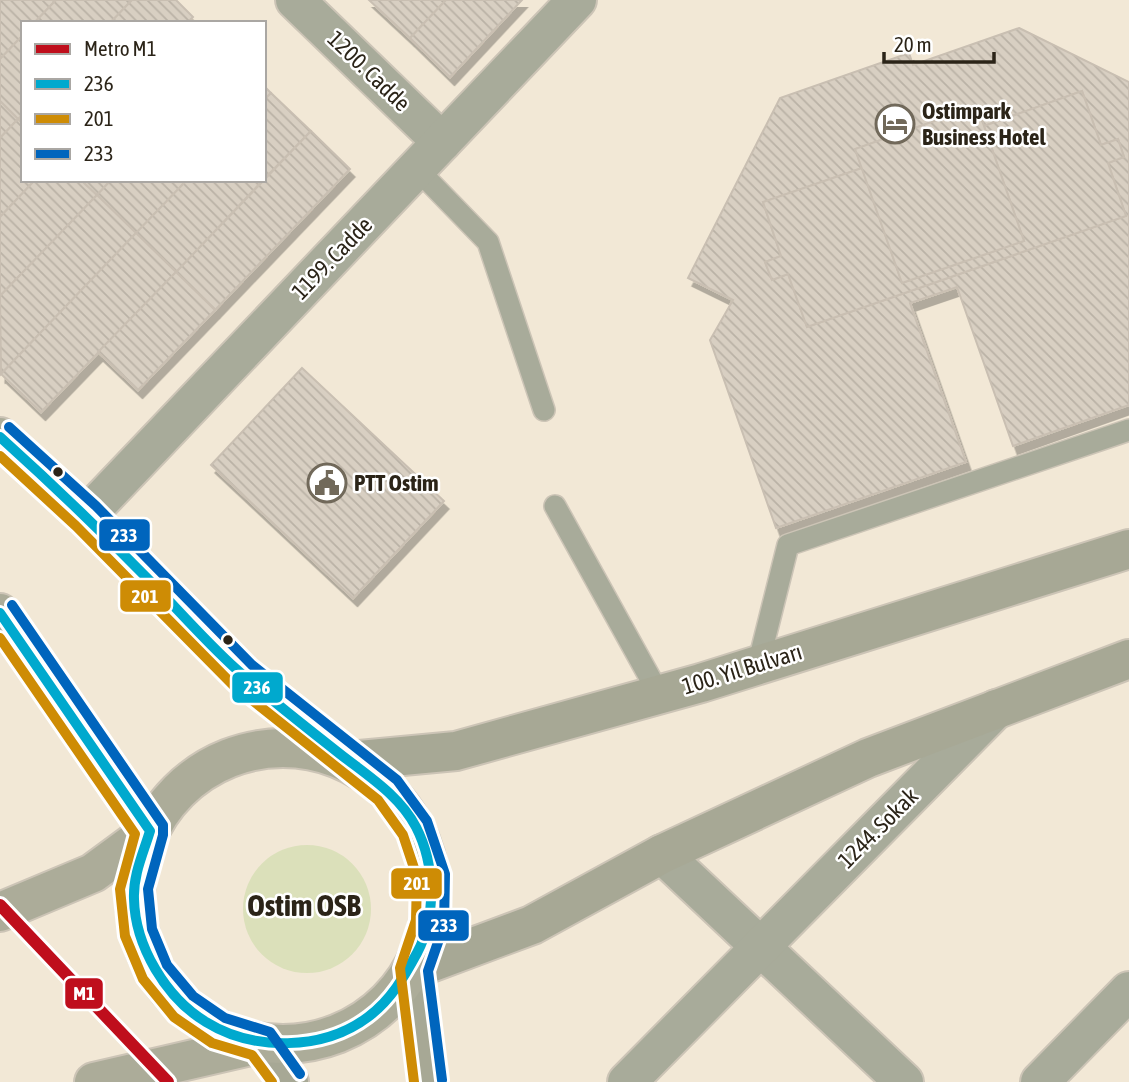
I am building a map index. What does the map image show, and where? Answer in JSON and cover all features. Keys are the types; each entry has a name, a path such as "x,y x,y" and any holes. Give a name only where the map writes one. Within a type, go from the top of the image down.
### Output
{"main road":[{"path":"0,437 86,516 243,675 388,790 416,828 431,875 430,923 414,968 386,1004 349,1030 306,1043 261,1043 94,1082"},
{"name":"100. Yıl Bulvarı","path":"349,761 456,751 758,665 1129,549"},
{"path":"0,613 150,831"},
{"path":"414,968 532,925 662,854 868,758 1129,660"},
{"path":"289,1082 261,1043 219,1031 183,1006 155,972 138,932 134,888 150,831 167,801 204,768 251,749 301,747 349,761"},
{"path":"0,912 93,873 150,831"},
{"path":"414,968 428,1082"}],"street":[{"name":"1200. Cadde","path":"295,0 430,155"},
{"name":"1199. Cadde","path":"86,516 577,0"},
{"name":"1244. Sokak","path":"627,1082 996,709"},
{"path":"662,854 904,1082"},
{"path":"1040,1082 1129,991"}],"lane":[{"path":"430,155 488,242 544,410"},
{"path":"758,665 788,545 1129,430"},
{"path":"555,506 659,694"}],"green space":[{"path":"307,845 331,850 352,864 366,885 371,909 366,933 352,954 331,968 307,973 283,968 262,954 248,933 243,909 248,885 262,864 283,850"}],"building":[{"path":"0,0 56,0 36,21 21,21 21,37 0,59"},
{"path":"56,0 132,0 112,21 36,21"},
{"path":"132,0 176,0 193,17 189,21 112,21"},
{"path":"369,0 446,0 410,38"},
{"path":"446,0 522,0 450,77 410,38"},
{"path":"1019,28 1129,82 1129,405 1013,446 957,287 910,303 966,462 776,528 710,340 733,300 688,278 780,98 909,53 913,65","holes":["1082,91 1101,145 1118,139 1124,157 1108,163 1126,216 807,327 788,274 772,280 765,262 781,256 763,202 862,168 855,149 977,106 984,126"]},
{"path":"21,37 21,116 18,119 0,101 0,59"},
{"path":"1082,91 1101,145 1118,139 1124,157 1108,163 1126,216 807,327 788,274 772,280 765,262 781,256 763,202 862,168 902,283 1024,241 984,126"},
{"path":"271,93 311,131 266,177 266,98"},
{"path":"0,101 18,119 0,138"},
{"path":"977,106 1024,241 902,283 855,149"},
{"path":"18,119 21,122 21,182 33,182 0,217 0,138"},
{"path":"311,131 350,169 215,310 176,272 262,182 266,182 266,178"},
{"path":"33,182 83,182 97,195 0,296 0,217"},
{"path":"83,182 109,182 97,195"},
{"path":"109,182 185,182 136,233 97,195"},
{"path":"185,182 261,182 176,272 136,233"},
{"path":"97,195 136,233 1,374 0,296"},
{"path":"136,233 176,272 41,412 1,374"},
{"path":"176,272 215,310 138,390 98,352"},
{"name":"PTT Ostim","path":"302,368 444,501 353,598 211,465"}],"metro line":[{"name":"M1","path":"0,905 168,1082"}],"transit line":[{"name":"233","path":"9,427 96,506 252,665 397,780 427,821 445,874 444,925 428,971 442,1080"},
{"name":"236","path":"0,437 110,540 235,668 382,787 409,816 422,842 430,873 428,923 407,971 390,996 376,1010 350,1028 330,1036 288,1043 266,1042 225,1032 191,1012 178,999 155,969 140,935 136,917 135,881 150,831 0,613"},
{"name":"201","path":"0,456 76,526 233,685 378,800 403,835 417,877 416,920 400,968 414,1082"},
{"name":"233","path":"12,605 163,825 163,835 148,889 152,929 167,965 193,996 225,1018 270,1032 300,1074"},
{"name":"201","path":"0,638 135,834 120,889 125,936 143,979 174,1017 212,1043 252,1055 272,1082"}],"place":[{"name":"Ostimpark Business Hotel","path":"895,124"},
{"name":"PTT Ostim","path":"327,483"}],"district":[{"name":"Ostim OSB","path":"304,905"}]}
